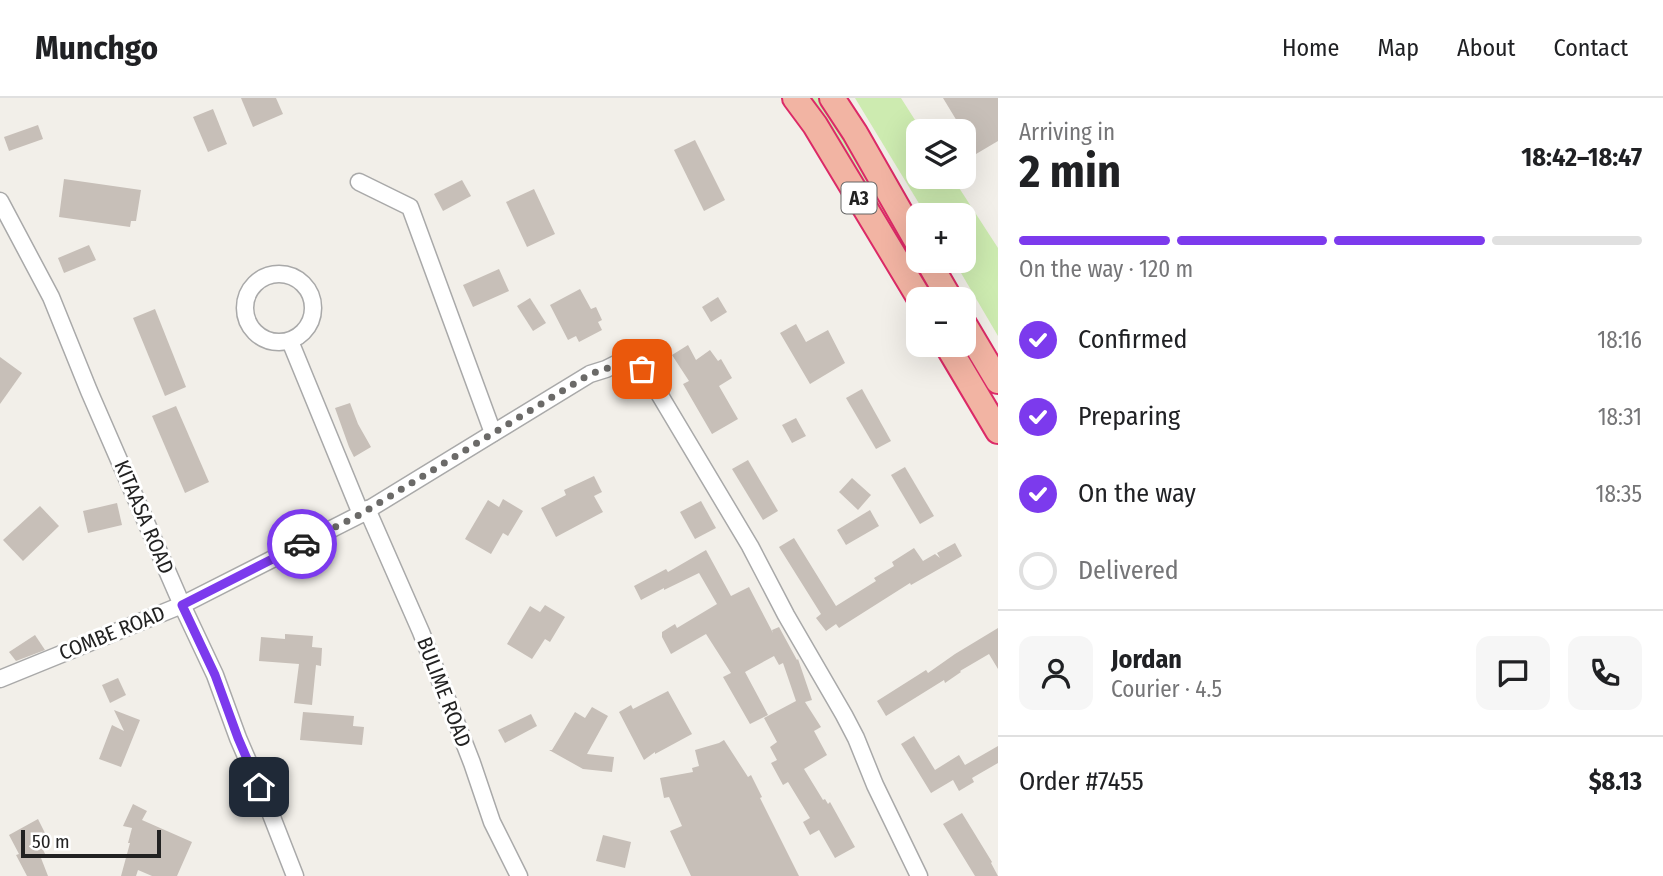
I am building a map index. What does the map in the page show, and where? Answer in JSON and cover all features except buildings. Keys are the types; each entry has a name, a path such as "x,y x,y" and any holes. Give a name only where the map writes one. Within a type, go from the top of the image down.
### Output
{"highway":[{"name":"A3","path":"795,98 815,125 913,287"},
{"name":"A3","path":"832,98 906,222"},
{"path":"976,344 998,382"},
{"path":"954,357 998,431"}],"street":[{"path":"359,182 410,207 493,432"},
{"name":"KITAASA ROAD","path":"0,201 51,297 89,391 215,675 295,876"},
{"path":"274,273 291,274 306,284 314,299 314,316 305,332 290,341 273,342 257,335 247,321 244,306 249,291 259,279 274,273"},
{"name":"BULIME ROAD","path":"290,341 364,511 421,632 492,822 519,876"},
{"name":"COMBE ROAD","path":"0,679 182,605 364,511 590,374 626,359 633,361 652,382 750,545 786,615 850,727 919,876"}],"green space":[{"path":"808,98 818,98 850,144 906,238 906,261"},
{"path":"855,98 901,98 914,119 906,119 906,182"},
{"path":"910,189 960,189 969,203 919,203"},
{"path":"976,214 998,248 998,336 976,298 976,287 969,287 961,273 976,273"},
{"path":"913,273 927,273 935,287 922,287"}],"way so far":[{"path":"302,544 361,514 590,374 626,359 642,369"}],"route":[{"path":"259,787 215,675 182,605 302,544"}]}
